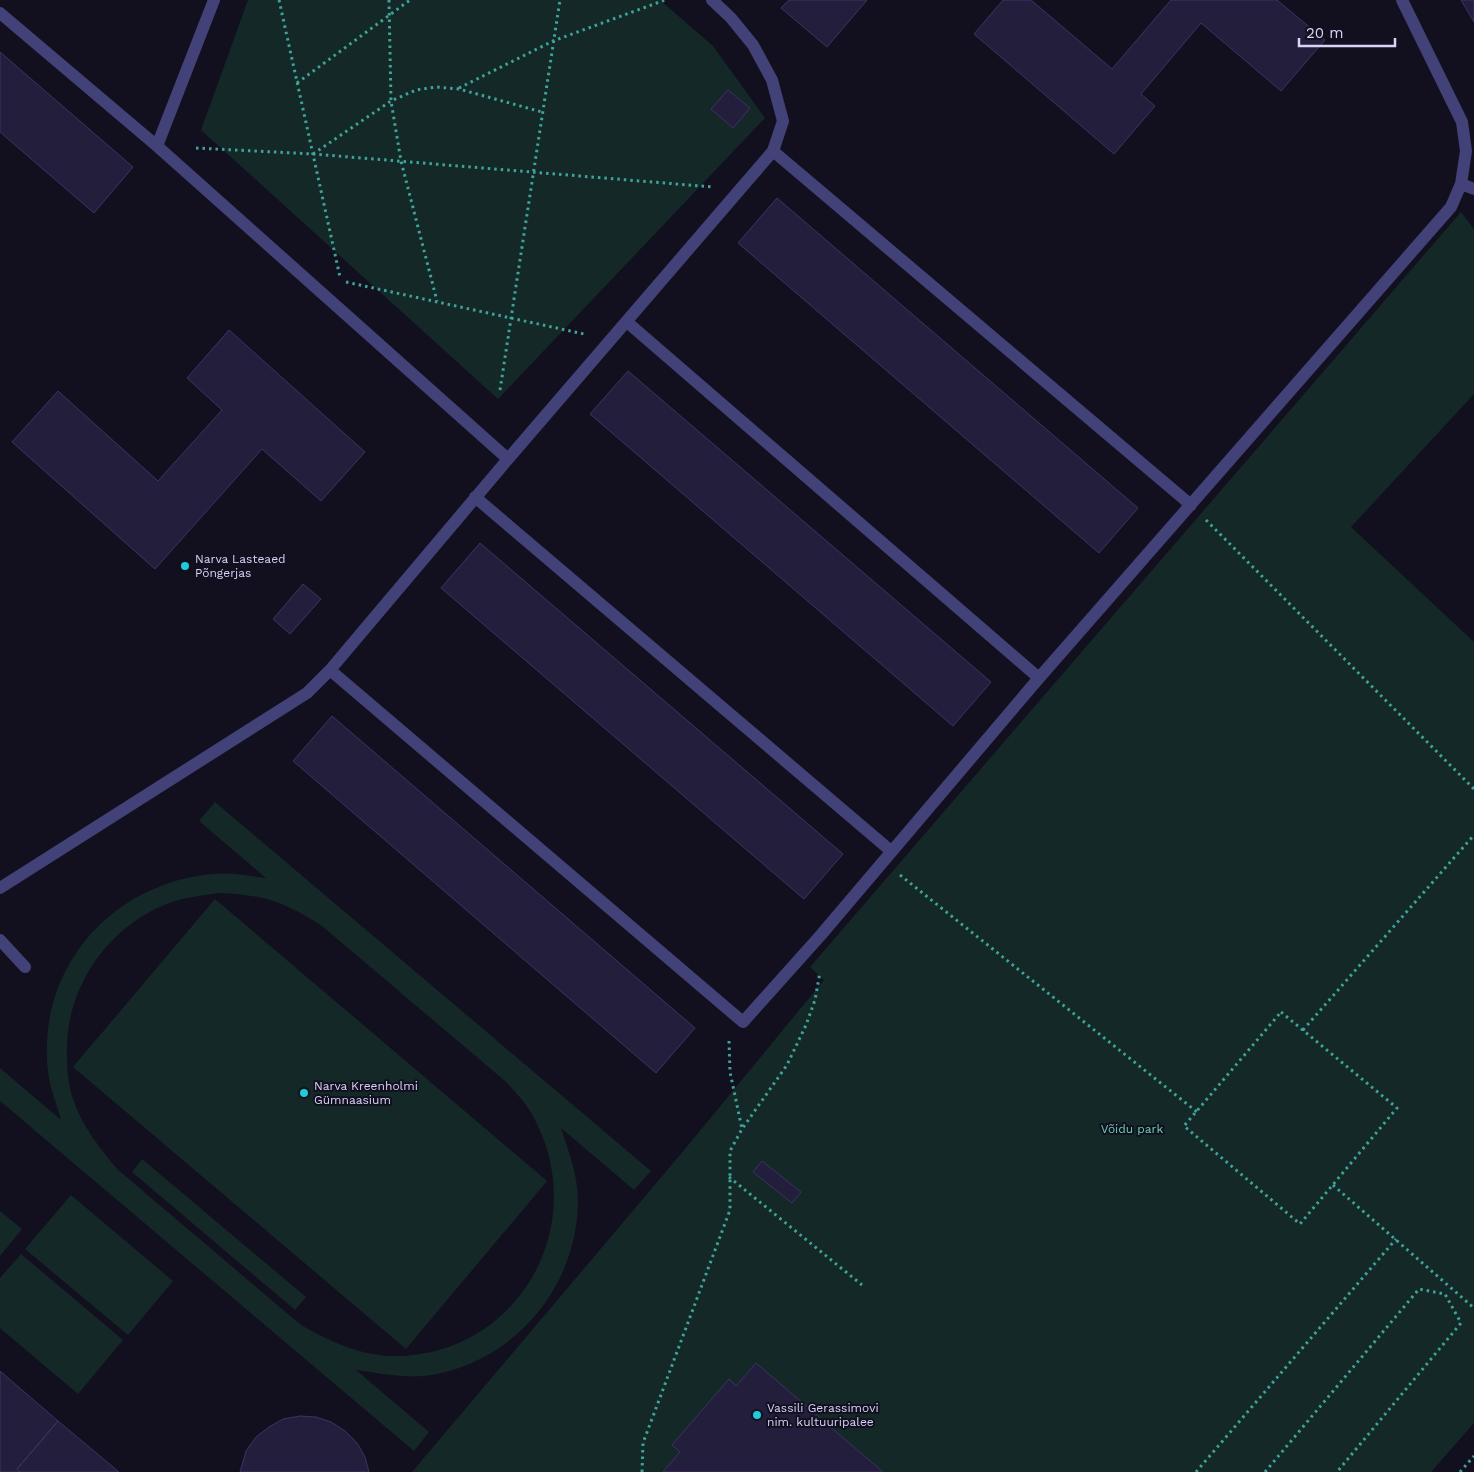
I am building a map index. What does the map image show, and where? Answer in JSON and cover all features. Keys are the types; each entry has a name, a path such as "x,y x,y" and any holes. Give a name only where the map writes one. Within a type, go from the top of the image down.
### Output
{"lane":[{"path":"157,146 214,0"},
{"path":"0,888 307,693 330,670 508,458 612,340 773,151 783,121 772,80 753,45 731,18 712,0"},
{"path":"330,670 743,1022 820,936 1039,678 1451,207 1461,184 1466,151 1462,122 1402,0"},
{"path":"0,13 157,146 508,458"},
{"path":"773,151 1191,505"},
{"path":"1461,184 1474,189"},
{"path":"627,322 1039,678"},
{"path":"475,497 891,851"},
{"path":"0,940 25,967"}],"path":[{"path":"279,0 341,281 612,340"},
{"path":"389,0 391,101 401,161 437,302"},
{"path":"297,83 410,0"},
{"path":"500,390 560,0"},
{"path":"459,89 553,41 665,0"},
{"path":"313,154 391,101 416,90 436,87 459,89 542,112"},
{"path":"157,146 313,154 741,189"},
{"path":"1191,505 1474,789"},
{"path":"1303,1030 1474,835"},
{"path":"882,861 1197,1112"},
{"path":"642,1472 643,1443 730,1210 728,1176 730,1151 742,1129 787,1065 806,1025 815,1000 822,965 820,936"},
{"path":"1281,1012 1397,1108 1300,1224 1184,1126 1197,1112 1281,1012"},
{"path":"742,1129 730,1072 729,1041 743,1022"},
{"path":"728,1176 862,1286"},
{"path":"1332,1185 1474,1308"},
{"path":"1196,1472 1396,1240"},
{"path":"1445,1294 1451,1288"},
{"path":"1265,1472 1419,1289 1445,1294"},
{"path":"1337,1472 1461,1323 1445,1294"},
{"path":"1460,1472 1474,1456"}],"green space":[{"path":"248,0 660,0 713,46 765,118 498,399 201,130"},
{"name":"Võidu park","path":"1461,212 1474,229 1474,394 1351,527 1474,642 1474,1423 1431,1472 412,1472 680,1155 824,980 810,967"},
{"path":"215,802 651,1171 634,1190 561,1128 578,1192 575,1234 566,1264 552,1293 533,1318 511,1339 485,1357 456,1369 424,1376 390,1375 356,1370 429,1432 414,1451 0,1101 0,1068 61,1120 48,1072 47,1034 54,999 68,966 88,938 113,913 142,894 176,881 213,874 233,874 266,878 199,821","holes":["220,893 274,901 322,926 505,1081 522,1099 535,1120 550,1160 554,1201 548,1240 532,1277 509,1308 478,1333 441,1349 398,1356 385,1356 360,1351 336,1343 312,1331 301,1325 117,1169 81,1118 69,1083 67,1065 68,1031 72,1009 80,989 102,952 133,922 172,902 190,897"]},
{"path":"215,899 547,1181 406,1349 73,1067"},
{"path":"142,1159 306,1297 295,1310 132,1172"},
{"path":"71,1195 173,1281 128,1335 25,1249"},
{"path":"0,1211 22,1229 0,1256"},
{"path":"21,1254 123,1340 78,1394 0,1328 0,1278"}],"building":[{"path":"789,0 867,0 827,47 781,8"},
{"path":"1003,0 1031,0 1112,69 1171,0 1277,0 1325,40 1281,91 1201,23 1141,94 1155,106 1114,154 974,34"},
{"path":"1461,0 1474,0 1474,22"},
{"path":"0,52 133,167 94,213 0,132"},
{"path":"728,90 750,108 733,128 711,109"},
{"path":"777,198 1138,508 1099,553 738,243"},
{"path":"229,330 365,452 321,501 262,449 155,569 12,442 58,391 158,481 222,410 187,378"},
{"path":"628,371 991,682 953,726 590,414"},
{"path":"480,543 843,854 804,899 441,588"},
{"path":"303,584 321,599 290,634 273,619"},
{"path":"332,716 695,1028 656,1073 293,761"},
{"path":"762,1161 801,1192 792,1203 753,1172"},
{"name":"Vassili Gerassimovi nim. kultuuripalee","path":"756,1363 883,1472 663,1472 680,1452 672,1445 729,1379 736,1386"},
{"path":"0,1371 58,1421 17,1469 20,1472 0,1472"},
{"path":"300,1416 316,1417 331,1422 345,1431 357,1443 365,1457 369,1472 240,1472 246,1451 256,1437 283,1419"},
{"path":"58,1421 119,1472 20,1472 17,1469"}],"place":[{"name":"Narva Lasteaed Põngerjas","path":"185,566"},
{"name":"Narva Kreenholmi Gümnaasium","path":"304,1093"},
{"name":"Vassili Gerassimovi nim. kultuuripalee","path":"757,1415"}]}
